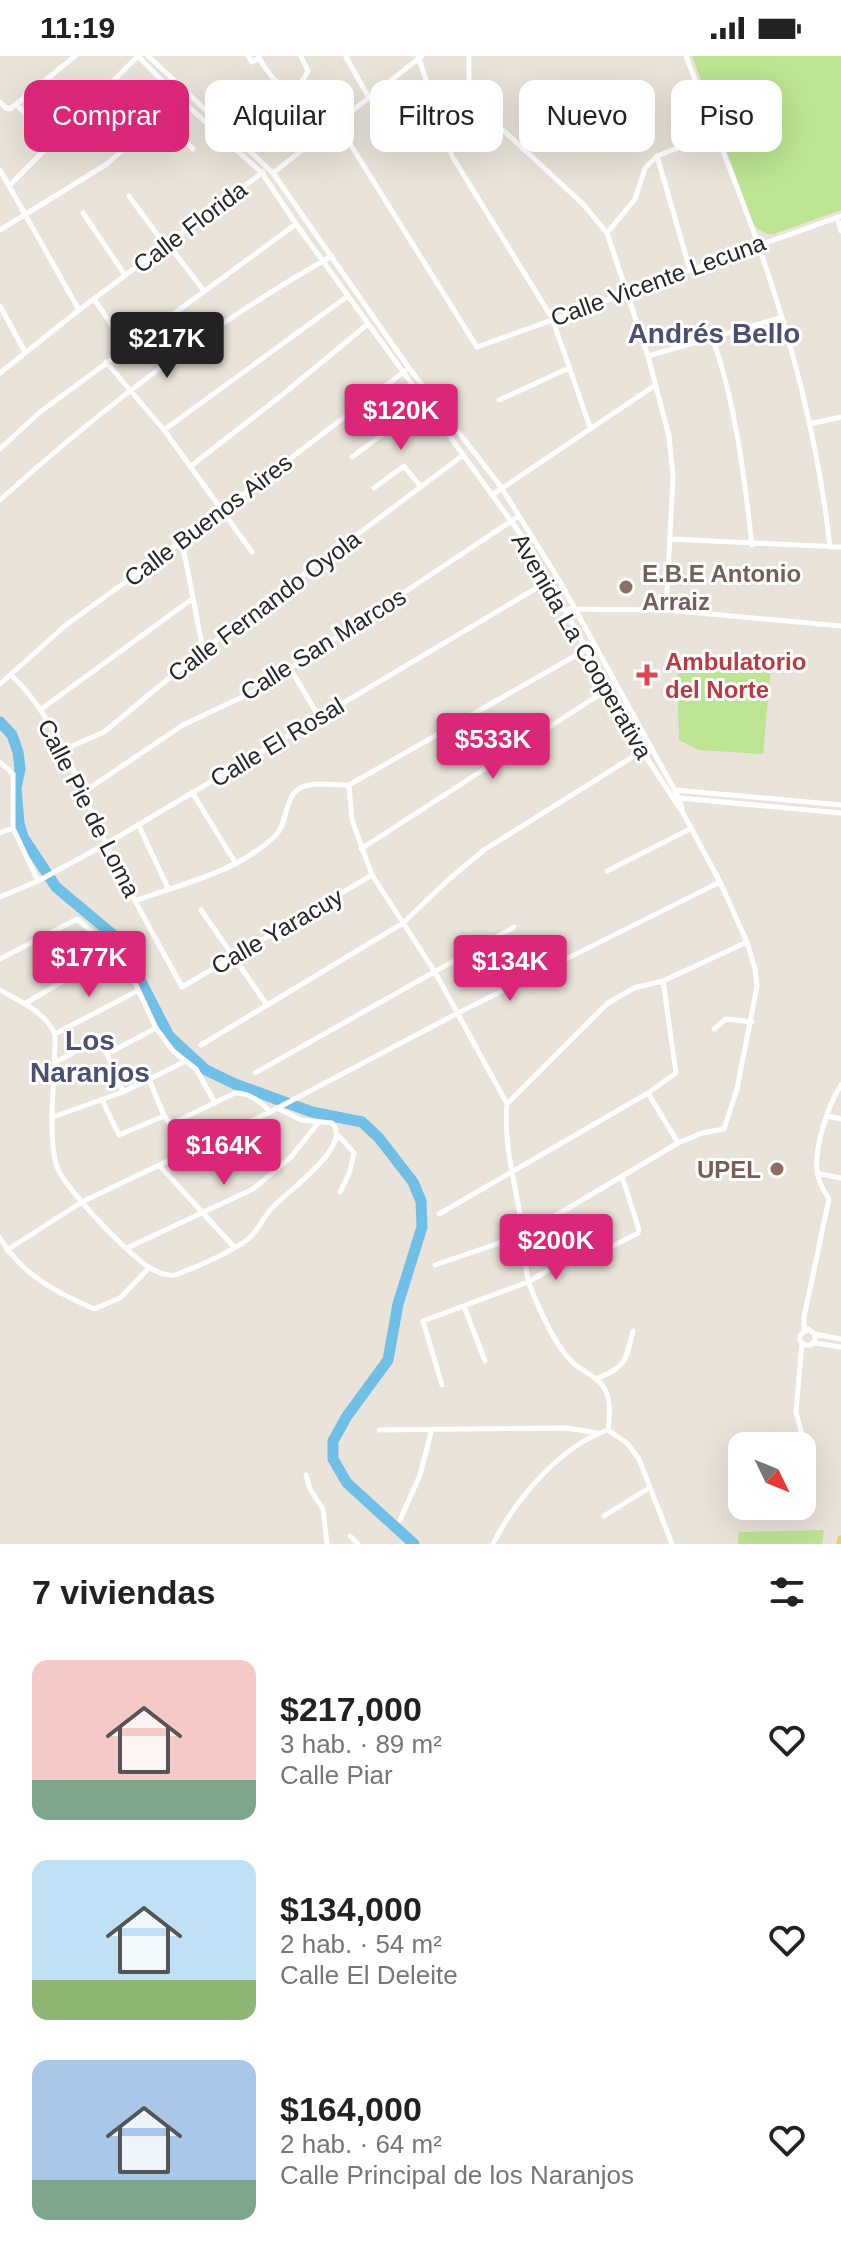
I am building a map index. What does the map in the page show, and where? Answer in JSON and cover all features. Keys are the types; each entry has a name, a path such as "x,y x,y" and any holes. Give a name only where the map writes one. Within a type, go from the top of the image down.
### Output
{"street":[{"path":"0,102 10,109 17,105 75,56"},
{"path":"115,80 138,56"},
{"name":"Avenida La Cooperativa","path":"138,56 161,80"},
{"name":"Avenida La Cooperativa","path":"148,56 205,110"},
{"path":"248,56 252,62 259,58 273,80"},
{"path":"301,56 308,71 302,80"},
{"path":"469,56 471,98 583,204 607,233 628,291 669,436 673,477 666,610"},
{"path":"686,56 695,80"},
{"path":"346,57 369,98"},
{"path":"354,110 420,57 452,156 552,318 590,427"},
{"path":"17,105 24,112"},
{"name":"Avenida La Cooperativa","path":"189,107 265,170 273,173 332,256 425,403 550,580 642,751 683,813"},
{"path":"189,145 193,149"},
{"name":"Calle Vicente Lecuna","path":"354,150 477,347 839,217"},
{"path":"607,233 635,199 645,168 657,156 671,151"},
{"path":"9,186 45,152"},
{"path":"0,230 107,164 120,152"},
{"name":"Avenida La Cooperativa","path":"248,152 265,170 296,224 368,324 501,487 574,608 679,798 690,829 720,882 747,942 757,986 737,1089 724,1129 702,1133 678,1143"},
{"path":"273,173 300,152"},
{"path":"721,152 758,245 780,318 824,488 830,547"},
{"path":"657,156 690,270"},
{"path":"0,170 79,310"},
{"name":"Calle Florida","path":"0,373 265,170"},
{"path":"129,196 204,291"},
{"path":"83,213 125,275"},
{"path":"839,217 841,231"},
{"path":"0,449 40,412 296,224"},
{"path":"0,500 53,452 195,341 332,256"},
{"path":"164,430 348,296"},
{"path":"94,299 127,347"},
{"path":"0,306 25,352"},
{"path":"648,356 780,318"},
{"path":"191,466 368,324"},
{"path":"713,339 728,383 738,429 752,545"},
{"path":"106,362 164,430 252,552"},
{"path":"499,400 569,368"},
{"name":"Calle Buenos Aires","path":"0,684 66,625 182,541 406,370"},
{"path":"492,495 654,386"},
{"path":"352,457 425,403"},
{"path":"809,424 841,417"},
{"name":"Calle Fernando Oyola","path":"63,750 104,732 203,650 462,456"},
{"path":"374,488 404,466 421,487"},
{"name":"Calle San Marcos","path":"82,793 183,725 257,690 519,516"},
{"path":"670,539 841,547"},
{"path":"182,541 203,650"},
{"name":"Calle El Rosal","path":"1,895 41,879 106,844 550,580"},
{"path":"40,710 192,599"},
{"path":"565,609 666,610 841,626"},
{"path":"135,901 236,864 277,834 297,789 349,785 594,644"},
{"path":"290,668 319,717"},
{"name":"Calle Pie de Loma","path":"11,675 40,710 63,750 106,844 182,987"},
{"path":"361,849 608,689"},
{"path":"201,1045 403,923 484,850 642,751"},
{"path":"0,762 13,774 13,828 41,879"},
{"path":"349,785 352,820 372,875 435,972 507,1104 505,1128 528,1282 560,1349 573,1362 598,1378 608,1395 608,1430"},
{"path":"666,790 841,805"},
{"path":"192,792 236,864"},
{"path":"671,798 841,813"},
{"path":"138,824 168,888"},
{"path":"0,833 13,828"},
{"path":"607,871 690,829"},
{"name":"Calle Yaracuy","path":"182,987 372,875"},
{"path":"7,1250 82,1202 270,1112 458,1013 720,882"},
{"path":"201,910 267,1005"},
{"path":"0,959 77,919 114,951 131,974 156,1028 184,1062 196,1069 215,1103"},
{"path":"255,1073 514,927"},
{"path":"507,1104 608,1003 634,988 663,981 747,942"},
{"path":"26,1003 114,951"},
{"path":"439,1214 648,1093 676,1073 663,981"},
{"path":"0,990 26,1003 50,1022 55,1034 53,1117 56,1164 82,1202 149,1268 168,1276 175,1275 248,1239 265,1215 289,1194 333,1147 339,1136"},
{"path":"55,1034 137,991"},
{"path":"714,1029 726,1019 752,1022"},
{"path":"107,1054 156,1028"},
{"path":"56,1062 98,1039 123,1092"},
{"path":"53,1117 123,1092 184,1062"},
{"path":"149,1079 164,1116 172,1124 235,1093 245,1093 261,1102 270,1112"},
{"path":"801,1432 796,1412 802,1343 800,1335 804,1330 804,1317 829,1199 817,1173 820,1138 841,1085"},
{"path":"435,1265 523,1235 678,1143 648,1093"},
{"path":"102,1100 119,1135 164,1116"},
{"path":"278,1107 301,1120 327,1121 337,1129 339,1136 354,1153 340,1192"},
{"path":"828,1116 841,1119"},
{"path":"127,1248 253,1189 291,1157 319,1123"},
{"path":"160,1166 233,1246"},
{"path":"817,1173 841,1178"},
{"path":"442,1385 423,1321 528,1282 567,1259 578,1264 638,1233 622,1176"},
{"path":"0,1238 7,1250 52,1291 94,1309 120,1298 149,1268"},
{"path":"464,1306 485,1361"},
{"path":"804,1330 841,1339"},
{"path":"598,1378 623,1364 633,1331"},
{"path":"814,1343 815,1334"},
{"path":"802,1343 841,1347"},
{"path":"379,1430 566,1428 599,1433"},
{"path":"400,1520 420,1475 432,1429"},
{"path":"493,1544 507,1516 527,1490 561,1458 608,1430"},
{"path":"608,1430 627,1443 639,1459 672,1544"},
{"path":"306,1475 310,1489 323,1509 327,1544"},
{"path":"604,1516 649,1488"},
{"path":"350,1536 358,1544"}],"green space":[{"path":"692,56 841,56 841,210 774,234 767,234 754,226 727,152 782,152 782,80 701,80"},
{"path":"677,658 767,663 771,668 763,754 699,750 679,740"},
{"path":"824,1530 822,1544 738,1544 739,1532"}],"waterway":[{"path":"0,722 12,735 18,752 20,769 16,788 23,837 56,887 112,934 131,962 169,1036 206,1070 235,1084 312,1112 362,1122 379,1138 413,1182 421,1201 422,1227 398,1304 388,1360 347,1416 333,1441 333,1459 347,1483 414,1544"}],"place":[{"name":"E.B.E Antonio Arraiz","path":"626,587"},
{"name":"Ambulatorio del Norte","path":"647,675"},
{"name":"UPEL","path":"777,1169"}],"district":[{"name":"Andrés Bello","path":"714,333"},
{"name":"Los Naranjos","path":"90,1056"}]}
